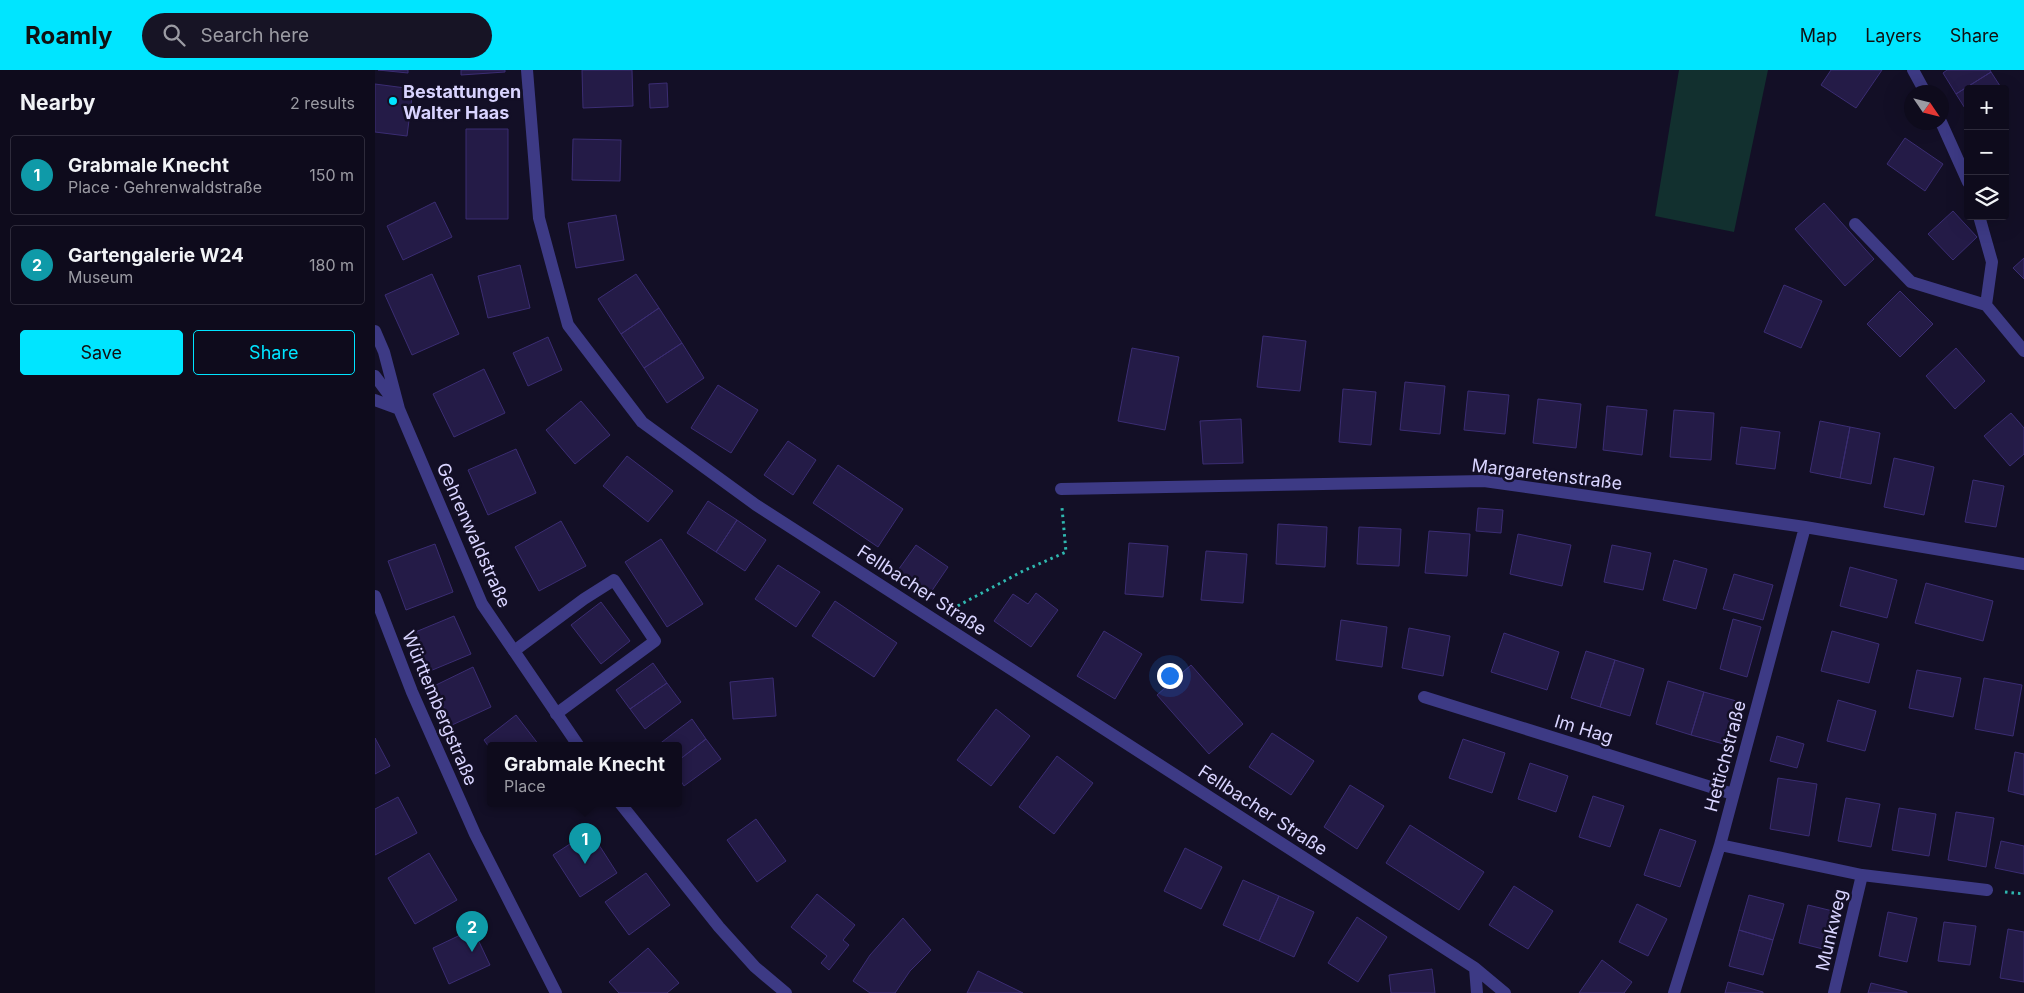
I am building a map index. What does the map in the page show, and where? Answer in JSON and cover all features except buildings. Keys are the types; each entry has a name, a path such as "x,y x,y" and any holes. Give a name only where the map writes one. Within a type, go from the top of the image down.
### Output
{"street":[{"name":"Fellbacher Straße","path":"527,70 539,218 568,325 642,422 756,505 1475,968 1505,993"},
{"path":"1913,70 1921,85"},
{"path":"1945,130 1965,175"},
{"path":"1980,220 1992,262 1987,305"},
{"path":"1855,224 1911,282 1987,305 2024,351"},
{"name":"Gehrenwaldstraße","path":"375,331 384,352 399,409 482,604 576,742"},
{"name":"Gehrenwaldstraße","path":"375,376 399,409"},
{"path":"375,400 399,409"},
{"name":"Margaretenstraße","path":"1061,489 1484,481 1805,527 2024,564"},
{"name":"Hettichstraße","path":"1674,993 1719,844 1805,527"},
{"path":"514,651 613,580 655,641 557,714"},
{"name":"Württembergstraße","path":"375,596 411,692 475,834 556,993"},
{"name":"Im Hag","path":"1424,697 1733,794"},
{"path":"623,807 719,928 755,967 786,993"},
{"path":"1719,844 1861,875 1987,890"},
{"name":"Munkweg","path":"1834,993 1861,875"},
{"path":"1475,968 1477,993"}],"path":[{"path":"955,607 1023,571 1065,552 1061,489"}],"green space":[{"path":"1679,70 1768,70 1734,232 1655,216"}],"place":[{"name":"Bestattungen Walter Haas","path":"393,101"},
{"name":"Grabmale Knecht","path":"585,864"},
{"name":"Gartengalerie W24","path":"472,952"}]}
